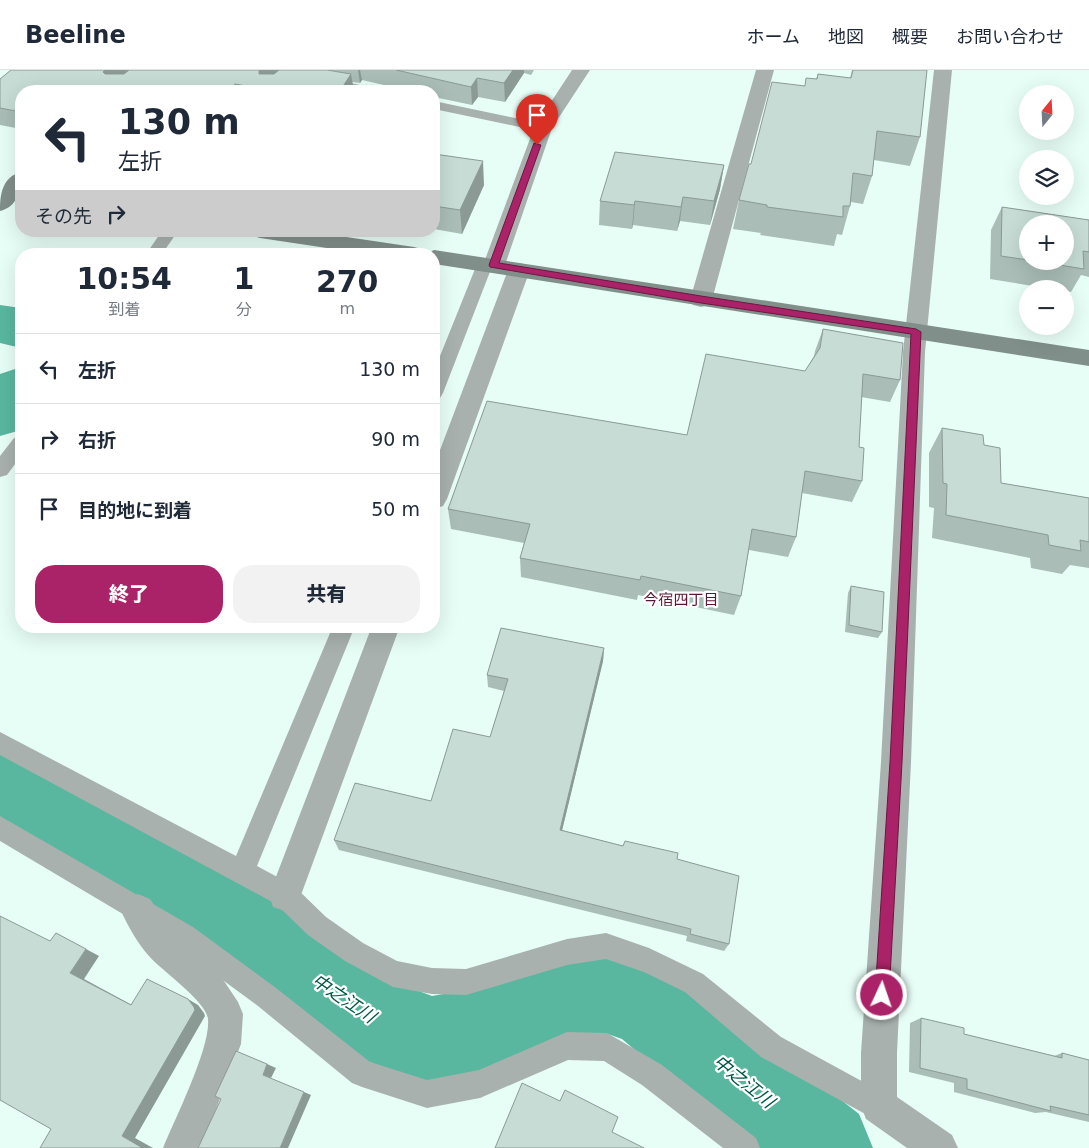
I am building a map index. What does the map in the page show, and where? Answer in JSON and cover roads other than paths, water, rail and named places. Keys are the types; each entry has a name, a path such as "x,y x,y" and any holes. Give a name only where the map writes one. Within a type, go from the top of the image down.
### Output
{"street":[{"path":"489,265 543,128 581,70"},
{"path":"701,300 765,70"},
{"path":"939,1148 879,1106 879,1053 896,762 916,332 943,70"},
{"path":"300,237 374,248"},
{"path":"440,258 701,300 1089,358"},
{"path":"440,483 519,270"},
{"path":"285,895 383,633"},
{"path":"138,910 160,944 208,987 226,1014 223,1044 182,1148"}],"lane":[{"path":"314,80 339,85"},
{"path":"440,106 543,128"},
{"path":"158,248 166,237"},
{"path":"440,379 489,265"},
{"path":"0,470 15,450"},
{"path":"242,872 341,633"},
{"path":"0,742 285,895 317,926 354,952 393,974 432,981 466,982 567,952 606,946 649,961 694,983 771,1047 879,1106"},
{"path":"0,828 184,936 267,997 362,1073 427,1094 480,1084 566,1046 607,1047 652,1075 746,1148"}],"waterway":[{"name":"中之江川","path":"0,324 15,327"},
{"name":"中之江川","path":"0,414 15,396"},
{"name":"中之江川","path":"0,785 233,921 373,1019 432,1041 491,1030 567,992 605,989 651,1006 825,1148"}],"district":[{"name":"今宿四丁目","path":"681,600"}]}
